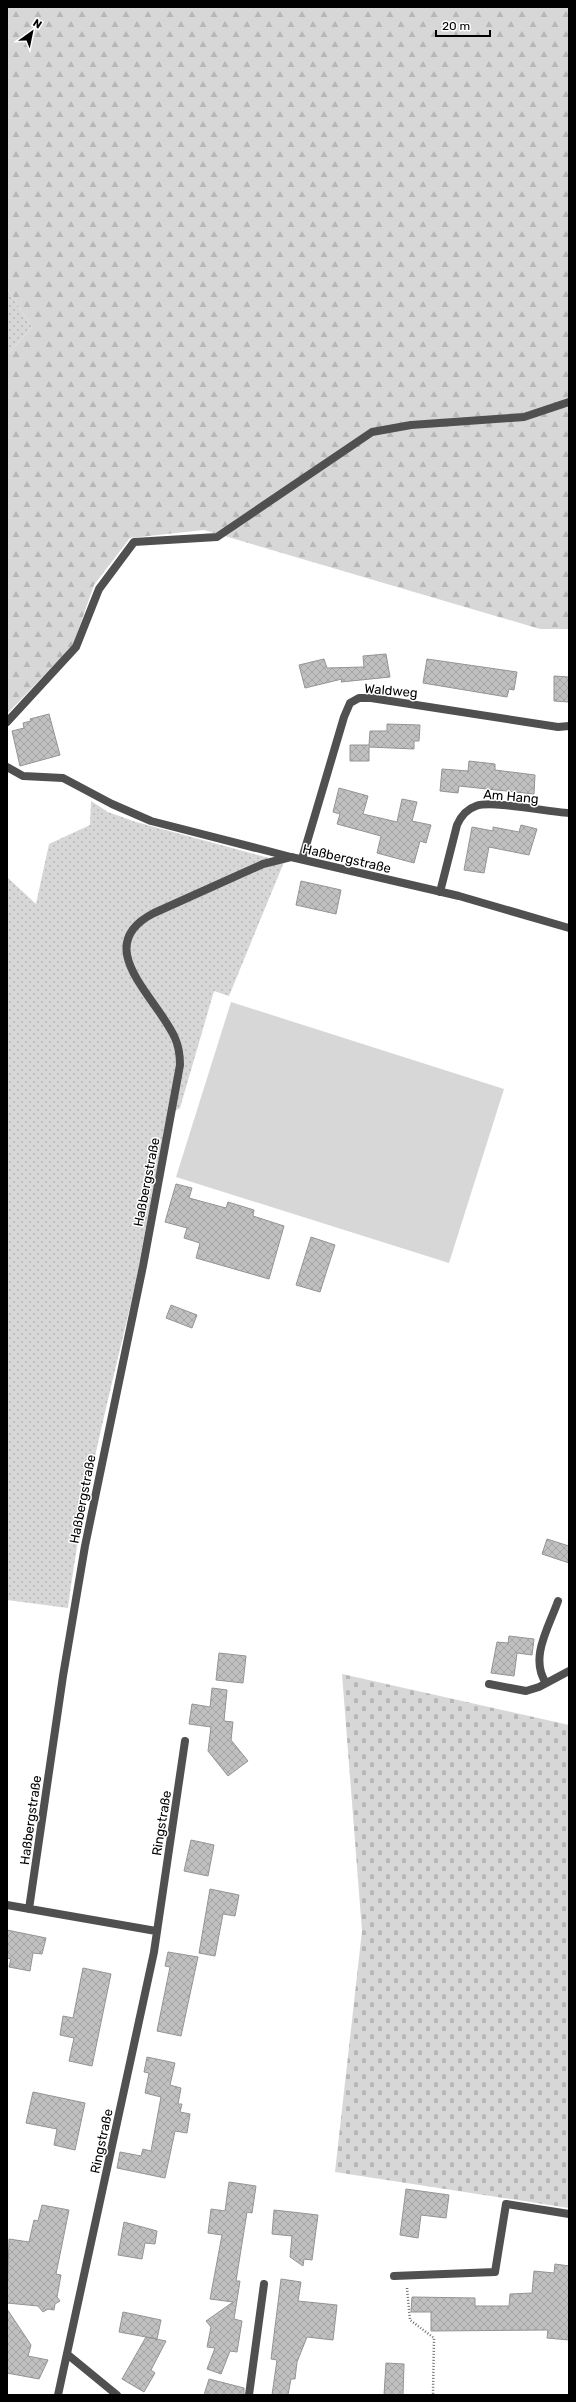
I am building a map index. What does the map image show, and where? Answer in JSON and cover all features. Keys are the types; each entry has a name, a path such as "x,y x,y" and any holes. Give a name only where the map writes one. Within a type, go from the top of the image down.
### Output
{"street":[{"path":"7,722 76,647 99,589 134,542 218,537 372,432 411,425 524,417 569,402"},
{"name":"Waldweg","path":"302,859 344,717 350,703 359,698 408,702 558,727 569,726"},
{"path":"7,767 23,776 63,778 112,804 151,821 291,857"},
{"name":"Am Hang","path":"440,892 456,825 460,817 471,808 477,805 492,805 569,813"},
{"name":"Haßbergstraße","path":"30,1909 63,1676 85,1546 143,1266 180,1065 176,1039 132,968 128,959 127,940 134,926 154,913 263,864 291,857 502,907 569,928"},
{"path":"546,1684 539,1671 538,1658 558,1601"},
{"path":"489,1684 526,1691 546,1684 569,1671"},
{"name":"Ringstraße","path":"58,2395 156,1932 185,1741"},
{"path":"7,1905 156,1932"},
{"path":"394,2276 495,2272 506,2204 569,2214"},
{"path":"248,2395 264,2284"},
{"path":"67,2354 117,2395"}],"path":[{"path":"406,2275 410,2320 434,2338 433,2395"}],"green space":[{"path":"7,7 569,7 569,629 540,629 204,530 130,538 94,585 73,645 7,714 7,355 32,327 7,288"},
{"path":"7,288 32,327 7,355"},
{"path":"91,801 108,812 136,822 284,862 229,996 214,991 180,1108 169,1115 133,1294 88,1489 80,1529 68,1608 7,1600 7,877 36,904 49,844 90,825"},
{"path":"231,1002 504,1089 449,1263 176,1177"},
{"path":"342,1674 569,1725 569,2208 335,2172 362,1931"}],"building":[{"path":"386,654 390,677 341,682 342,679 305,688 299,665 324,659 327,668 364,667 363,656"},
{"path":"427,659 517,672 514,690 509,689 507,697 423,683"},
{"path":"554,676 569,677 569,702 554,701"},
{"path":"49,714 60,755 20,766 12,731 24,728 23,723 31,721 30,719"},
{"path":"387,724 420,725 419,741 414,741 414,749 369,747 369,761 350,761 350,745 369,745 370,731 387,731"},
{"path":"469,761 495,764 495,770 535,775 534,794 459,786 458,793 440,791 442,769 468,771"},
{"path":"339,788 368,796 363,814 397,822 402,799 417,802 412,821 431,825 426,843 420,841 414,863 377,853 381,836 337,824 340,814 333,812"},
{"path":"521,825 537,829 529,855 489,847 484,873 464,870 472,827 493,831 493,827 519,832"},
{"path":"301,881 341,890 336,914 296,905"},
{"path":"176,1184 192,1188 189,1198 226,1208 228,1202 254,1210 253,1216 284,1226 269,1279 196,1258 200,1243 184,1238 187,1228 165,1222"},
{"path":"311,1237 335,1245 320,1292 296,1285"},
{"path":"171,1305 197,1315 192,1328 166,1318"},
{"path":"547,1539 569,1546 569,1563 542,1554"},
{"path":"509,1636 534,1639 532,1655 517,1653 514,1676 491,1673 497,1642 508,1643"},
{"path":"219,1653 246,1656 243,1683 216,1680"},
{"path":"212,1688 227,1690 224,1721 233,1722 231,1740 248,1761 228,1776 208,1751 211,1727 189,1724 192,1704 210,1707"},
{"path":"191,1840 214,1845 208,1876 184,1871"},
{"path":"210,1889 239,1895 235,1916 223,1914 215,1956 199,1953"},
{"path":"7,1930 46,1938 42,1954 33,1953 30,1971 9,1967 11,1959 7,1958"},
{"path":"168,1952 198,1957 181,2036 157,2031 170,1967 165,1966"},
{"path":"83,1968 111,1974 92,2066 69,2061 74,2038 60,2035 63,2016 73,2018"},
{"path":"147,2057 175,2063 170,2085 181,2088 178,2104 182,2104 180,2112 190,2114 187,2133 175,2131 165,2178 117,2168 120,2152 141,2156 143,2149 151,2151 161,2097 145,2093 149,2073 144,2072"},
{"path":"33,2092 85,2103 75,2150 54,2145 57,2129 26,2123"},
{"path":"229,2182 256,2186 252,2213 247,2212 236,2281 240,2281 234,2319 242,2321 237,2352 230,2351 221,2374 207,2369 215,2348 207,2347 211,2327 206,2321 233,2302 210,2299 222,2235 208,2233 211,2209 225,2211"},
{"path":"406,2189 449,2195 446,2218 421,2215 418,2238 400,2235"},
{"path":"42,2205 69,2210 56,2274 61,2275 57,2297 60,2301 55,2304 54,2310 48,2309 43,2312 38,2306 7,2303 9,2239 29,2242 34,2220 38,2221"},
{"path":"274,2210 318,2215 312,2260 304,2259 303,2266 290,2257 292,2236 272,2234"},
{"path":"124,2222 157,2231 155,2244 145,2243 142,2259 118,2255"},
{"path":"555,2264 569,2266 569,2340 547,2338 548,2330 431,2331 431,2312 411,2312 412,2297 475,2298 475,2306 509,2306 510,2294 532,2293 534,2271 554,2273"},
{"path":"281,2279 301,2282 298,2301 337,2305 333,2340 307,2337 297,2362 295,2379 291,2379 288,2395 272,2395 277,2360 271,2359"},
{"path":"7,2309 31,2345 28,2356 48,2360 39,2379 7,2373"},
{"path":"123,2312 161,2320 157,2339 119,2332"},
{"path":"146,2337 166,2341 151,2370 155,2373 144,2392 122,2379"},
{"path":"386,2363 404,2364 403,2395 384,2395"},
{"path":"209,2379 244,2388 244,2395 204,2395"}]}
